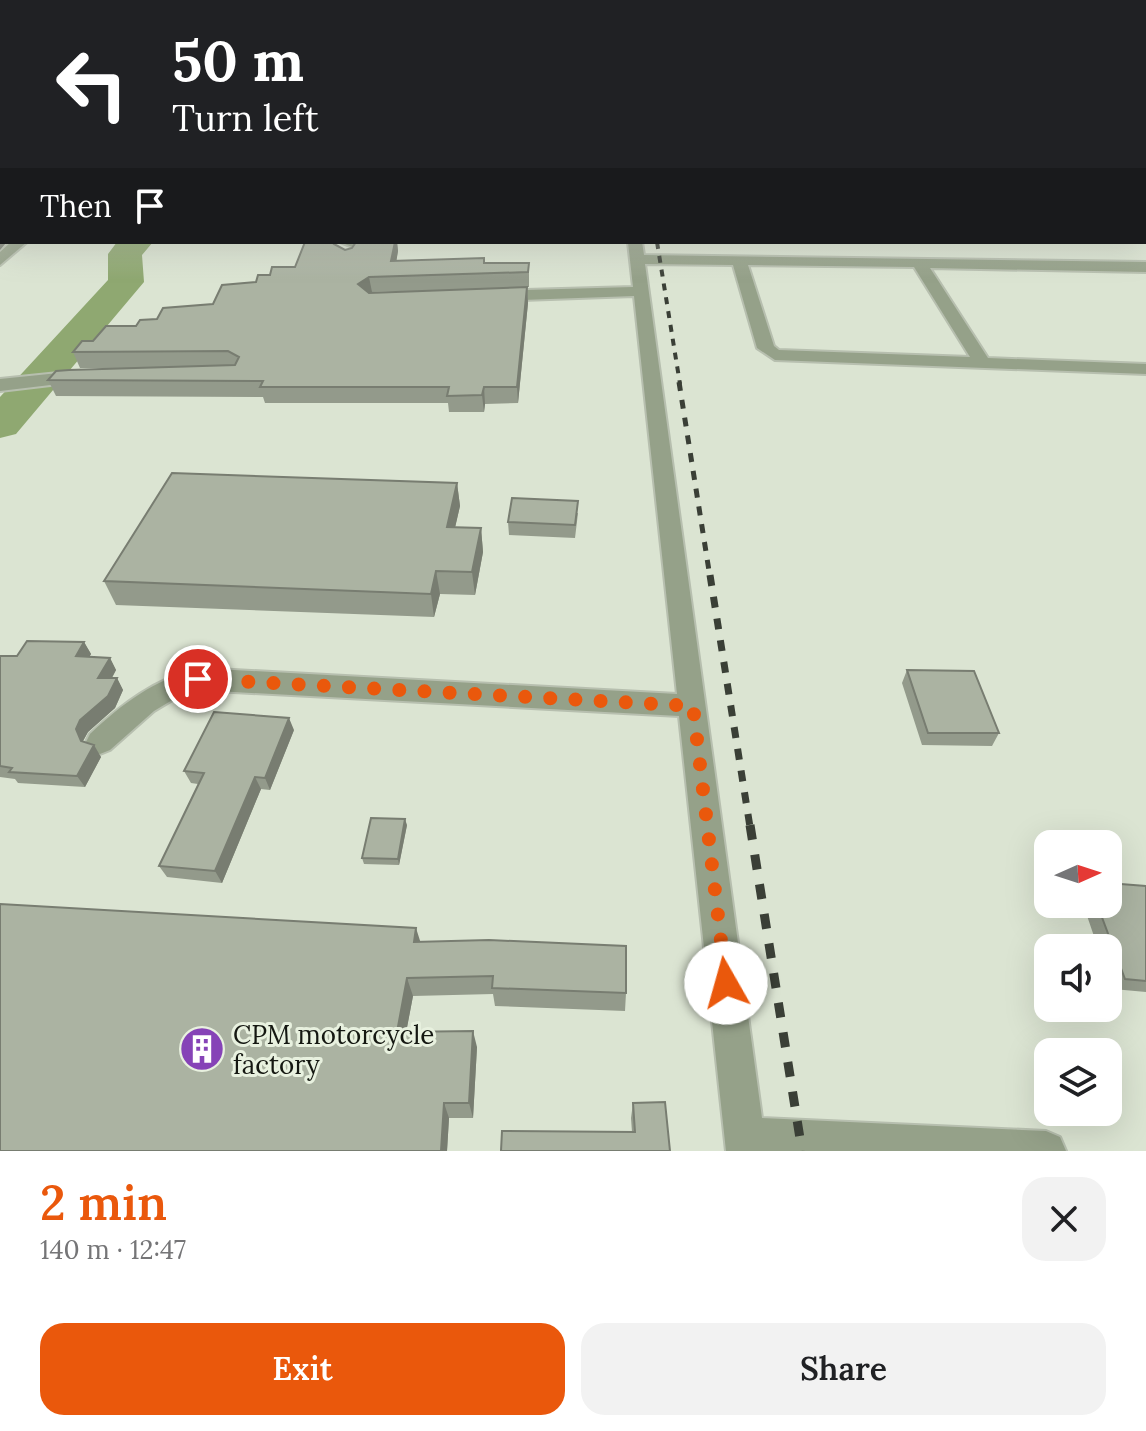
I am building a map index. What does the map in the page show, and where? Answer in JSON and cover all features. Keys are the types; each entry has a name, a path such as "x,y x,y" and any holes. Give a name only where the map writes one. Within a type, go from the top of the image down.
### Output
{"street":[{"path":"0,260 18,244"},
{"path":"1046,1151 746,1144 636,251 739,260 1146,267"},
{"path":"739,260 770,353 785,357 1146,369"},
{"path":"919,263 983,364"},
{"path":"483,296 641,291"},
{"path":"0,385 91,377"},
{"path":"100,742 131,713 172,685 198,679 693,706"}],"building":[{"path":"304,244 334,244 345,250 355,244 395,244 391,261 484,258 484,263 529,263 528,272 369,277 358,284 369,293 527,287 517,387 484,387 482,395 447,396 449,387 260,387 263,381 48,380 56,371 235,365 239,357 228,351 73,352 82,341 93,341 106,326 136,326 140,320 157,319 163,308 213,304 222,285 256,282 258,275 270,275 272,267 295,267"},
{"path":"172,473 457,483 447,527 481,528 472,572 436,571 431,594 104,581"},
{"path":"512,498 578,501 575,525 508,522"},
{"path":"27,641 84,642 76,656 110,658 98,678 117,678 108,696 80,720 76,729 81,741 94,745 77,776 9,772 12,768 0,766 0,656 17,656"},
{"path":"907,670 974,671 999,733 928,733"},
{"path":"214,712 289,718 265,778 255,777 215,871 159,866 204,773 184,771"},
{"path":"371,818 405,819 398,859 362,858"},
{"path":"1122,884 1146,886 1146,981 1125,979 1122,971 1122,934 1108,934 1102,918 1122,918"},
{"name":"CPM motorcycle factory","path":"0,904 416,928 414,942 489,940 626,946 626,993 492,988 493,976 407,978 397,1032 473,1031 469,1103 444,1103 441,1151 0,1151"},
{"path":"665,1102 670,1151 501,1151 502,1131 635,1132 633,1103"}],"waterway":[{"path":"0,424 126,282 125,254 134,244"}],"railway":[{"path":"657,244 680,384"},
{"path":"679,382 710,577"},
{"path":"710,575 750,827"},
{"path":"750,825 802,1151"}],"place":[{"name":"CPM motorcycle factory","path":"202,1049"}],"route":[{"path":"198,679 693,706 726,983"}]}
